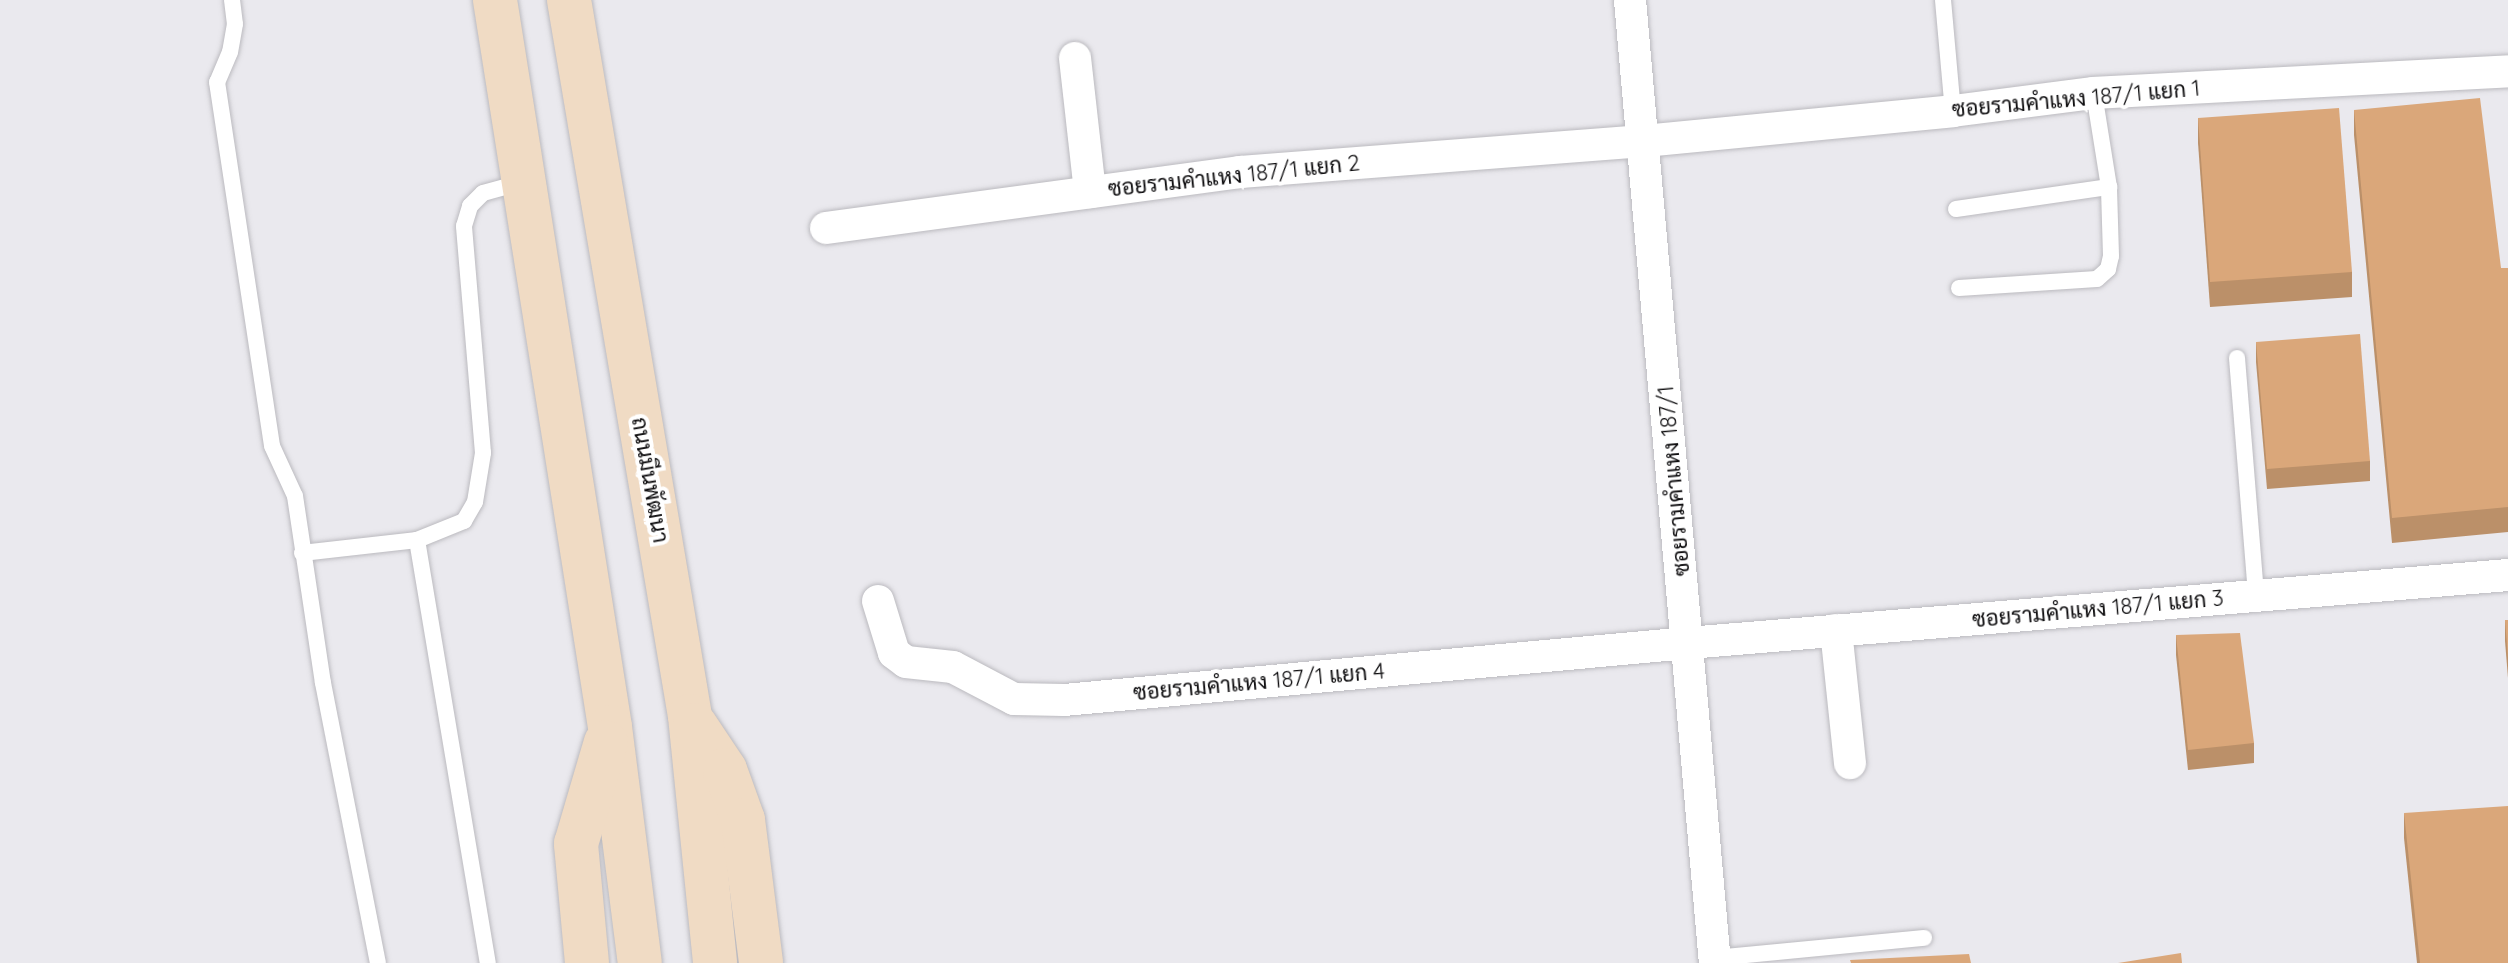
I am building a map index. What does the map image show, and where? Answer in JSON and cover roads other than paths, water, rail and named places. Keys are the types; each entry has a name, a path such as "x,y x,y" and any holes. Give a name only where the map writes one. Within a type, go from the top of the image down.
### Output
{"street":[{"path":"495,0 610,727 640,963"},
{"name":"ถนนมีนพัฒนา","path":"569,0 690,716 715,963"},
{"name":"ซอยรามคำแหง 187/1","path":"1630,0 1715,961"},
{"path":"1075,58 1090,192"},
{"name":"ซอยรามคำแหง 187/1 แยก 1","path":"1644,141 1953,111 2094,93 2508,71"},
{"name":"ซอยรามคำแหง 187/1 แยก 2","path":"826,228 1240,172 1644,141"},
{"name":"ซอยรามคำแหง 187/1 แยก 3","path":"1688,643 2508,575"},
{"name":"ซอยรามคำแหง 187/1 แยก 4","path":"878,601 894,653 906,662 953,667 1014,699 1064,700 1688,643"},
{"path":"1836,630 1850,763"},
{"path":"690,716 725,770 743,820 761,963"},
{"path":"587,963 576,844 610,727"}],"lane":[{"path":"232,0 235,24 230,52 217,82 272,446 295,496 323,683 378,963"},
{"path":"1943,0 1953,111"},
{"path":"1959,288 2097,279 2108,269 2111,256 2109,187 2094,93"},
{"path":"302,553 417,540 464,521 475,502 483,453 464,226 470,206 483,193 525,181"},
{"path":"1956,209 2109,187"},
{"path":"2237,358 2256,596"},
{"path":"417,540 488,963"},
{"path":"1715,961 1924,938"}]}
